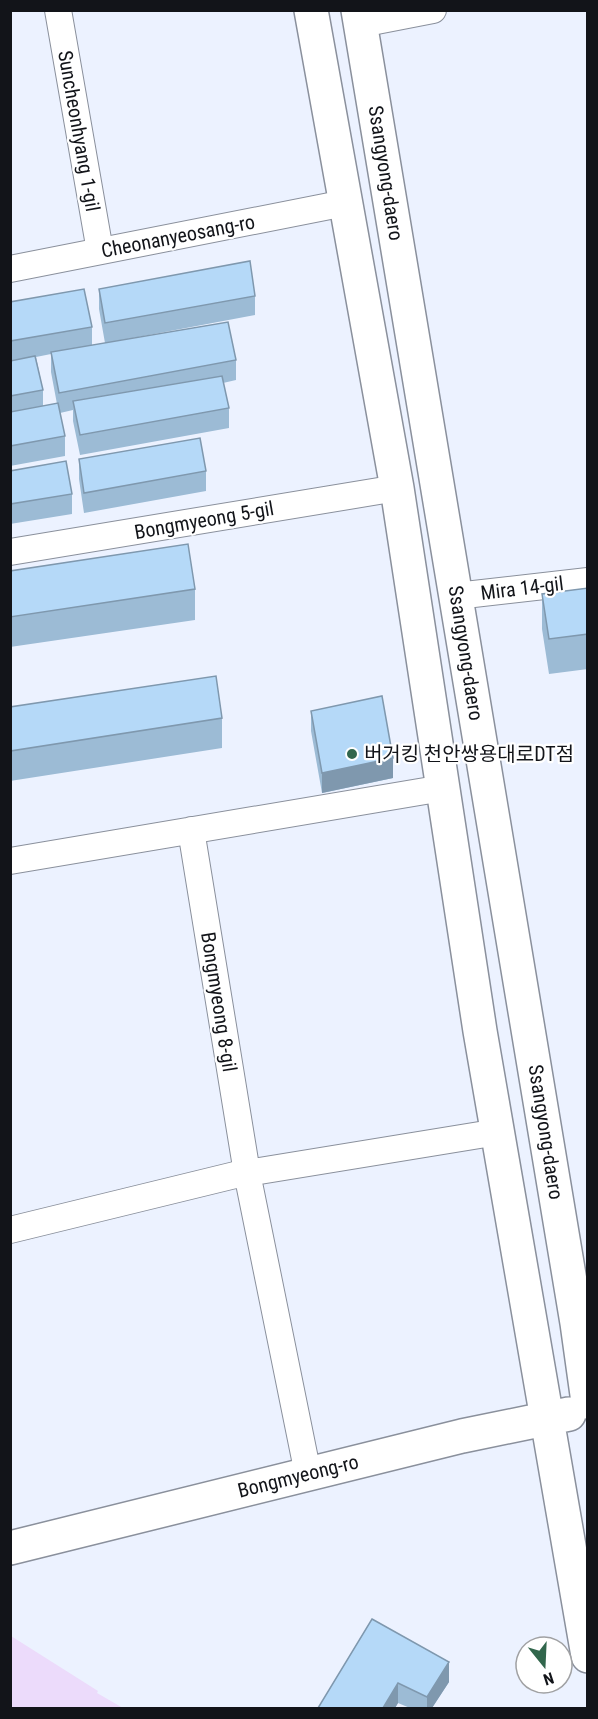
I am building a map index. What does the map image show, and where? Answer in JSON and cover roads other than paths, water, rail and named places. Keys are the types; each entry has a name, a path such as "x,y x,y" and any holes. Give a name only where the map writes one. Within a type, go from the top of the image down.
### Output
{"main road":[{"path":"311,10 397,488 498,1132 588,1656"},
{"name":"Ssangyong-daero","path":"360,17 577,1323 588,1402"},
{"name":"Bongmyeong-ro","path":"10,1548 462,1436 588,1410"}],"street":[{"name":"Suncheonhyang 1-gil","path":"58,10 100,251"},
{"path":"360,17 433,10"},
{"name":"Cheonanyeosang-ro","path":"10,269 345,203"},
{"name":"Bongmyeong 5-gil","path":"10,552 397,488"},
{"name":"Mira 14-gil","path":"456,596 588,581"},
{"path":"10,861 443,788"},
{"name":"Bongmyeong 8-gil","path":"191,830 247,1173 308,1474"},
{"path":"10,1230 247,1173 498,1132"}],"place":[{"name":"버거킹 천안쌍용대로DT점","path":"352,754"}]}
